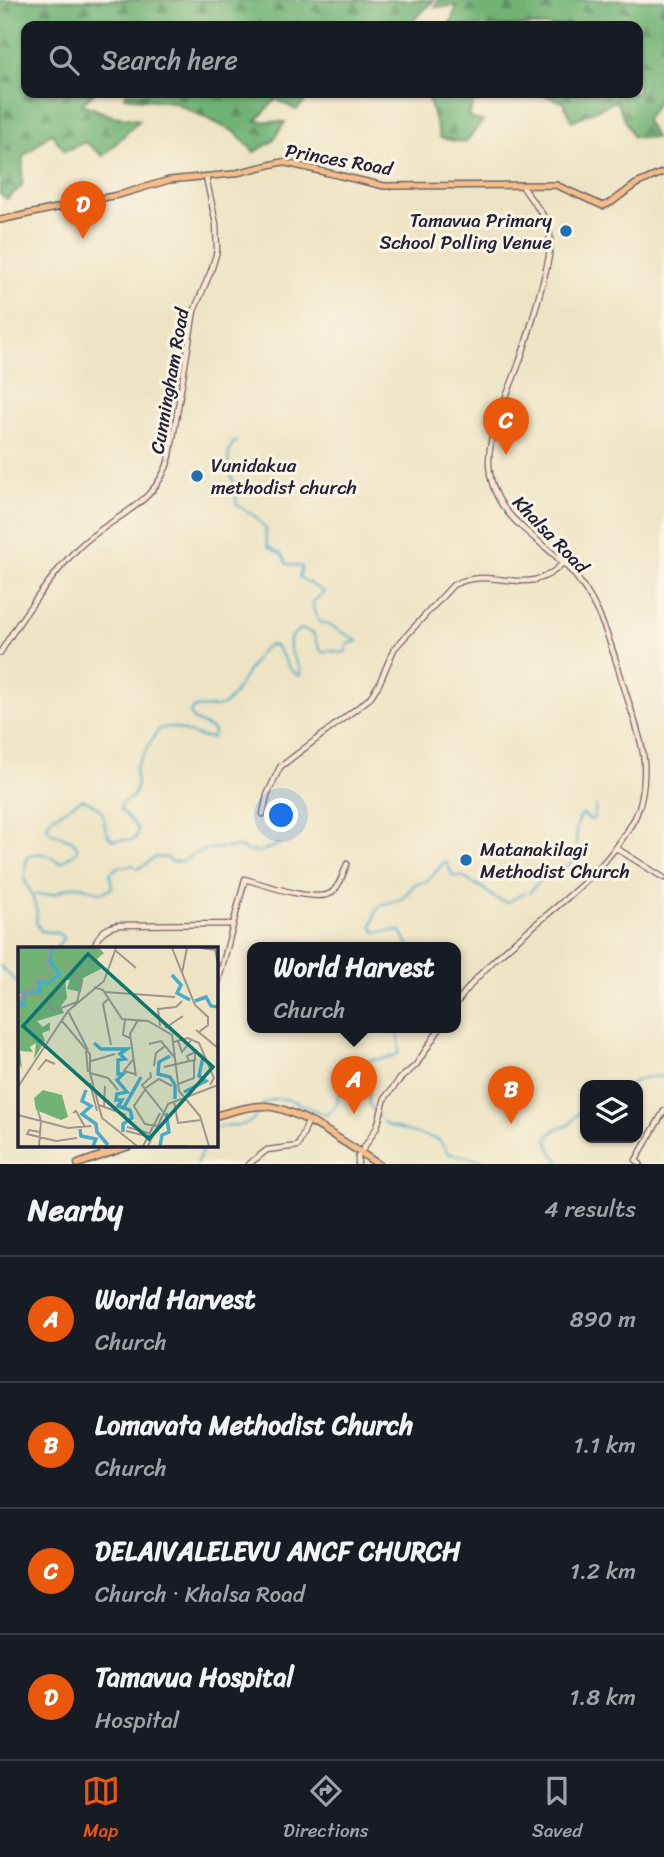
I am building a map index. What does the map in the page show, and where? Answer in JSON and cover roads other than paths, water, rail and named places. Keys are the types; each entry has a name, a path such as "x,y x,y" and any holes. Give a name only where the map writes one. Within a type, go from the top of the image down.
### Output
{"highway":[{"path":"217,1118 260,1107 282,1112 308,1123 370,1164"},
{"path":"78,1164 129,1146"},
{"path":"87,1164 138,1146"},
{"path":"359,1158 378,1164"}],"main road":[{"name":"Princes Road","path":"0,220 122,194 169,180 232,174 282,162 384,186 556,185 603,206 636,184 664,172"},
{"name":"Cunningham Road","path":"0,653 72,554 88,538 146,499 166,471 194,311 217,251 216,224 206,177"},
{"name":"Khalsa Road","path":"461,997 487,965 599,868 616,848 640,806 644,779 640,736 601,620 579,581 563,563 507,513 491,474 489,458 494,433 536,312 551,243 546,220 522,185"},
{"path":"263,814 267,795 280,767 369,699 379,684 394,649 453,584 482,578 517,583 535,581 548,577 563,563"},
{"path":"616,848 664,878"},
{"path":"217,986 245,879 309,895 326,895 332,892 340,881 347,864"},
{"path":"95,947 101,933 118,925 233,924"},
{"path":"359,1158 374,1132 382,1103 390,1090 416,1065 437,1033"},
{"path":"638,1162 664,1111"},
{"path":"249,1164 267,1150 298,1146 308,1123"},
{"path":"100,1146 105,1155"}],"waterway":[{"path":"57,947 64,938 57,933 41,931 36,922 37,912 32,895 24,878 27,858 31,855 44,855 61,863 77,851 77,846 71,840 50,832 47,827 50,819 82,799 99,808 112,840 136,838 138,829 120,809 122,803 134,796 137,783 135,769 158,730 171,727 199,736 213,737 214,731 193,720 190,712 193,708 218,707 225,704 260,652 271,645 275,646 299,676 301,673 292,654 290,638 300,629 313,633 320,650 325,653 329,650 346,652 347,644 358,641 326,623 321,623 313,608 313,602 324,592 299,577 302,567 287,564 281,554 268,547 265,533 267,531 256,517 237,505 238,491 229,461 230,449 233,443 237,442"},
{"path":"529,893 544,876 553,875 561,866 567,867 577,858 576,828 580,817 583,814 590,820 593,819 596,806"},
{"path":"34,895 54,894 76,886 99,892 107,891 112,888 110,873 118,867 133,865 138,869 156,857 167,858 172,862 183,861 208,849 239,847 259,852 280,844"},
{"path":"407,942 401,931 376,932 372,927 376,910 381,905 402,899 415,884 427,882 444,862 453,876 464,877 498,900 508,902 524,893"},
{"path":"0,966 18,983"},
{"path":"262,1105 286,1099 326,1115 336,1106 339,1093 350,1078 351,1067 363,1061 387,1058 399,1053 399,1033"},
{"path":"639,1080 664,1075"},
{"path":"350,1078 361,1076 368,1080 369,1104 378,1117"},
{"path":"217,1128 250,1122 259,1110"},
{"path":"561,1164 547,1139 554,1130 569,1125 580,1111"},
{"path":"382,1121 389,1126 439,1140 449,1154 500,1164"},
{"path":"196,1164 205,1146"}],"place":[{"name":"Tamavua Primary School Polling Venue","path":"566,231"},
{"name":"Tamavua Hospital","path":"83,239"},
{"name":"DELAIVALELEVU ANCF CHURCH","path":"506,455"},
{"name":"Vunidakua methodist church","path":"197,476"},
{"name":"Matanakilagi Methodist Church","path":"466,860"},
{"name":"World Harvest","path":"354,1114"},
{"name":"Lomavata Methodist Church","path":"511,1124"}]}
